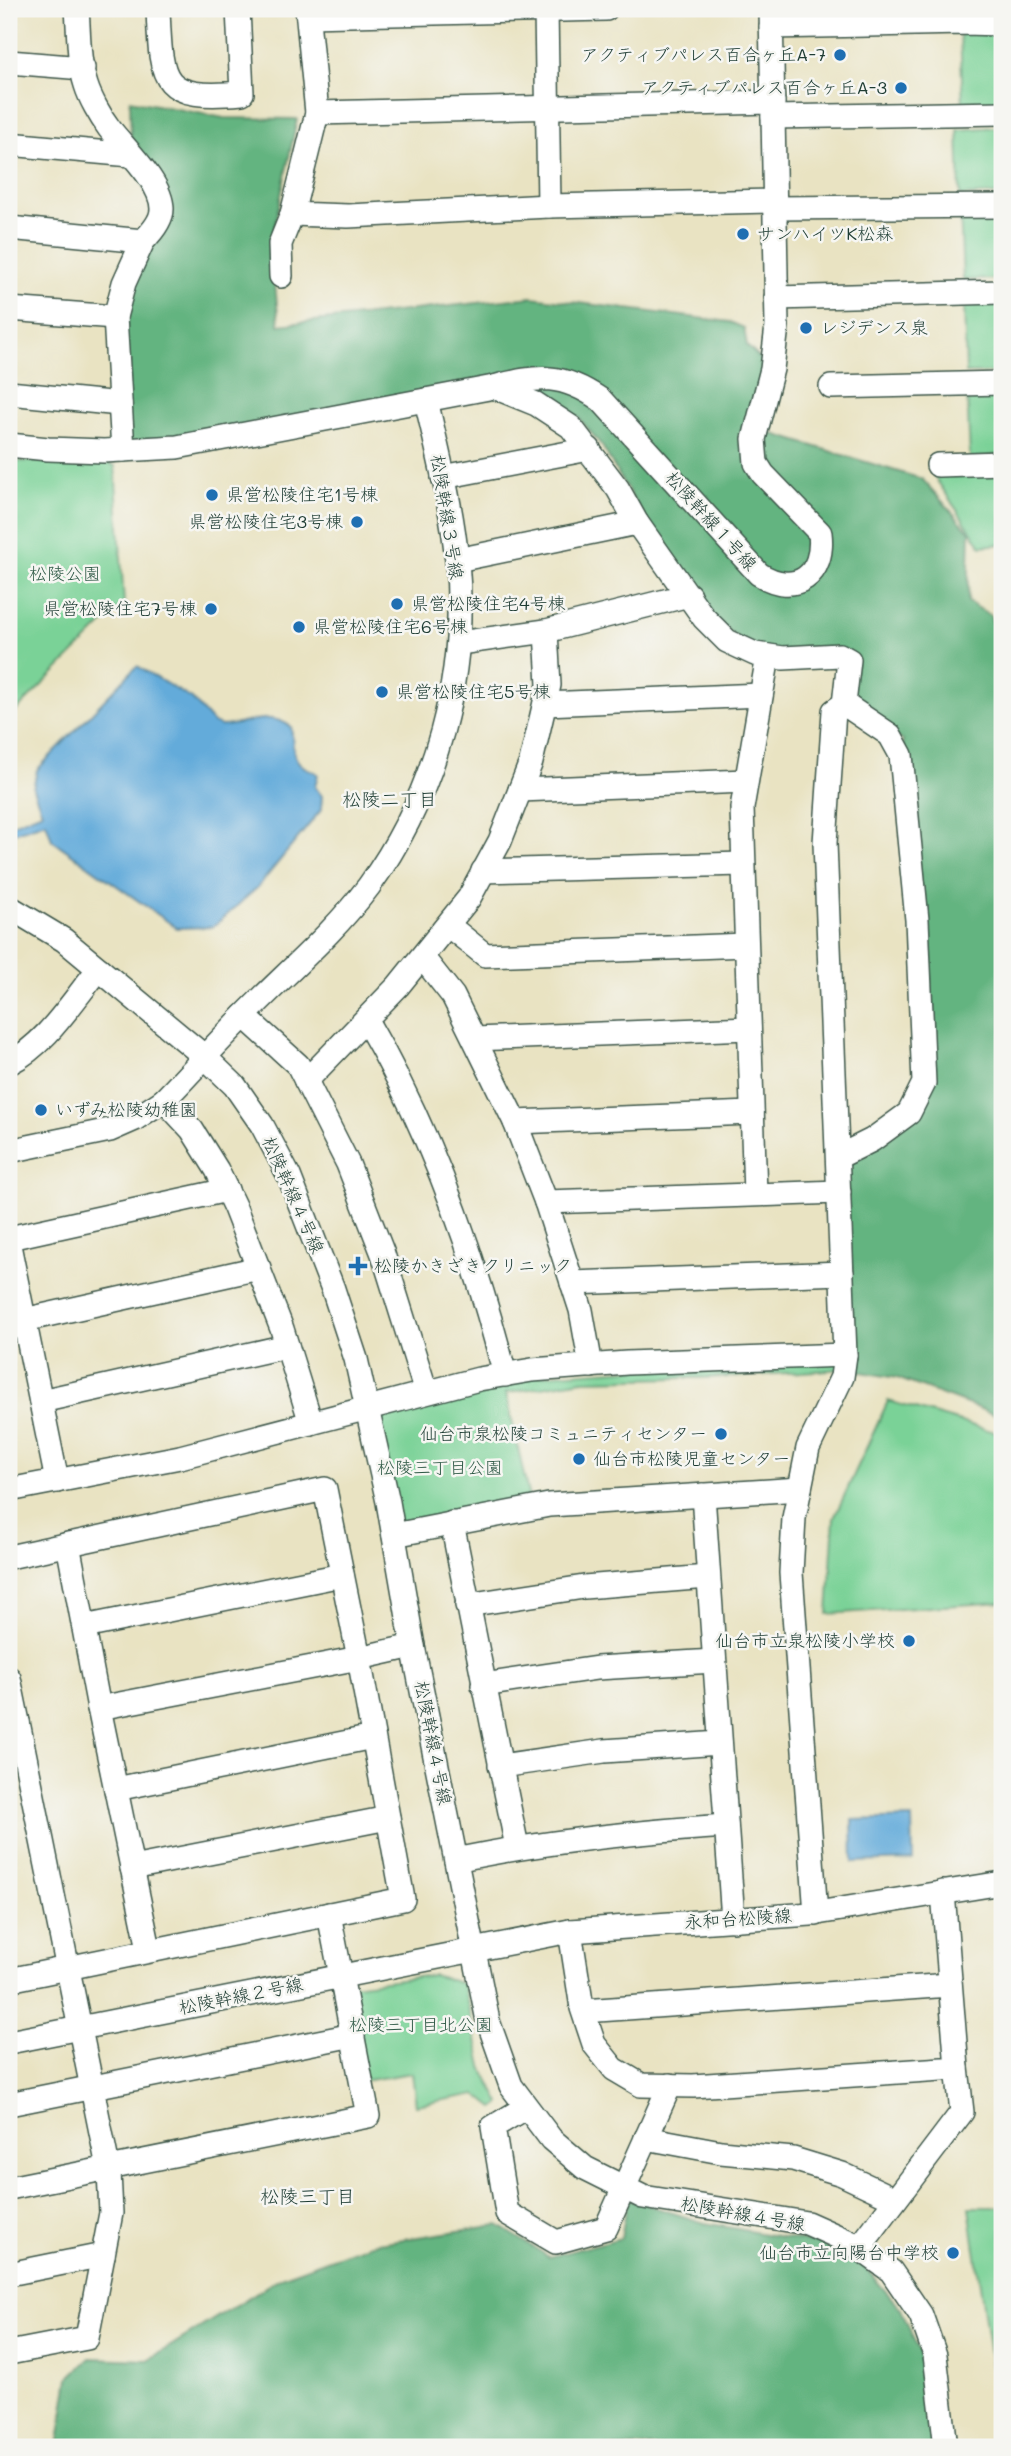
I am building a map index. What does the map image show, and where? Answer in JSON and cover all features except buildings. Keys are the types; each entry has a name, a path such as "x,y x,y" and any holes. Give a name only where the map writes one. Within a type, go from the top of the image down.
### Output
{"street":[{"path":"78,9 86,85 107,125 160,195 163,211 153,230 143,241 124,283 115,317 123,450"},
{"path":"158,9 160,58 168,80 184,92 207,96 242,93 238,9"},
{"path":"281,276 280,244 292,214 317,113 307,12 606,9"},
{"path":"546,10 549,206"},
{"path":"771,18 1002,24"},
{"name":"松陵幹線１号線","path":"426,400 494,387 529,377 555,379 587,390 601,400 759,574 769,581 782,584 793,583 815,570 820,558 820,533 763,474 753,451 772,369 777,326 771,18"},
{"path":"9,62 83,68"},
{"path":"317,113 548,107 1002,113"},
{"path":"9,144 131,155"},
{"path":"292,214 360,215 549,206 1002,206"},
{"path":"9,228 143,241"},
{"path":"776,298 1002,292"},
{"path":"9,309 115,317"},
{"path":"831,387 1002,383"},
{"path":"494,387 536,404 571,427 618,489 637,523 704,618 727,641 755,654 783,658 840,655 849,660 844,704 834,711 825,842 845,1355 842,1377 808,1448 794,1518 791,1573 816,1914"},
{"path":"9,393 120,404"},
{"path":"9,445 48,449 123,450 177,447 426,400"},
{"name":"松陵幹線３号線","path":"9,1151 110,1130 135,1119 164,1100 347,913 390,854 416,805 434,760 449,707 459,643 457,560 426,400"},
{"path":"443,477 589,449"},
{"path":"938,465 1002,463"},
{"path":"457,560 637,523"},
{"path":"459,643 546,631 689,595"},
{"path":"306,1081 423,958 470,898 484,872 500,841 531,762 549,685 546,631"},
{"path":"755,1194 742,808 768,656"},
{"path":"545,704 761,695"},
{"path":"838,1157 872,1140 909,1113 924,1083 917,920 901,755 890,735 844,704"},
{"path":"520,790 746,781"},
{"path":"484,872 743,864"},
{"name":"松陵幹線４号線","path":"9,907 64,940 205,1057 235,1086 262,1125 289,1176 333,1289 356,1359 394,1535 413,1646 488,2021 510,2087 551,2138 585,2168 624,2188 643,2197 807,2223 859,2248 891,2271 921,2315 935,2355 946,2447"},
{"path":"449,926 485,955 746,945"},
{"path":"423,958 453,996 515,1122 581,1310 591,1366"},
{"path":"9,1063 39,1042 99,969"},
{"path":"244,1016 298,1065 348,1164 383,1254 426,1392"},
{"path":"366,1020 396,1072 430,1149 491,1319 505,1375"},
{"path":"475,1039 749,1028"},
{"path":"164,1100 192,1130 227,1190 259,1268 311,1423"},
{"path":"515,1122 752,1113"},
{"path":"9,1238 227,1190"},
{"path":"545,1202 839,1192"},
{"path":"9,1245 57,1481"},
{"path":"24,1320 259,1268"},
{"path":"572,1283 842,1273"},
{"path":"41,1401 287,1346"},
{"path":"9,1490 180,1457 426,1392 505,1375 591,1366 845,1355"},
{"path":"9,1557 325,1489 403,1899 9,1979"},
{"path":"394,1535 549,1505 800,1489"},
{"path":"702,1495 733,1920"},
{"path":"452,1523 517,1847"},
{"path":"68,1544 149,1950"},
{"path":"84,1627 342,1575"},
{"path":"467,1605 584,1587 708,1577"},
{"path":"99,1708 413,1646"},
{"path":"483,1685 597,1668 714,1661"},
{"path":"9,1678 13,1723 68,1968 108,2168 111,2213 87,2339 9,2353"},
{"path":"116,1789 373,1737"},
{"path":"500,1766 604,1751 720,1743"},
{"path":"132,1868 388,1818"},
{"path":"456,1860 517,1847 621,1833 726,1826"},
{"name":"永和台松陵線","path":"474,1950 570,1931 816,1914 1002,1883"},
{"path":"859,2248 962,2112 943,1892"},
{"path":"9,2188 368,2116 330,1914"},
{"path":"570,1931 584,2011 594,2045 614,2069 642,2085 693,2086 957,2068"},
{"name":"松陵幹線２号線","path":"9,2042 474,1950"},
{"path":"584,2011 950,1985"},
{"path":"9,2104 353,2035"},
{"path":"526,2107 493,2127 507,2213 556,2242 606,2228 670,2085"},
{"path":"646,2138 721,2152 793,2159 842,2174 895,2199"},
{"path":"9,2274 103,2255"}],"green space":[{"path":"989,30 1002,45 1002,95 991,106 963,107 960,31"},
{"path":"130,100 224,118 297,119 271,243 279,325 532,297 730,322 744,328 747,346 771,369 757,429 922,479 970,532 968,602 990,615 993,624 1002,785 1002,1417 897,1378 843,1369 838,1157 909,1113 924,1083 903,741 844,704 849,661 755,654 689,595 602,446 579,418 534,391 123,450 115,317 161,229 131,155"},
{"path":"996,127 1002,131 1002,194 960,196 958,130"},
{"path":"960,210 1002,217 1002,279 963,280"},
{"path":"996,301 1002,306 1002,369 998,373 966,373 964,302"},
{"path":"967,390 1002,392 1002,454 970,459"},
{"name":"松陵公園","path":"9,461 108,463 115,466 124,603 9,718"},
{"path":"939,470 1002,471 1002,544 981,546 934,476"},
{"name":"松陵三丁目公園","path":"845,1355 843,1369 734,1377 583,1380 506,1393 531,1508 394,1535 367,1409 479,1379"},
{"path":"888,1401 1002,1434 1002,1602 828,1614 834,1518"},
{"name":"松陵三丁目北公園","path":"433,1975 463,1984 483,2070 501,2103 494,2108 476,2094 416,2105 412,2073 362,2081 343,1986"},
{"path":"628,2199 705,2223 815,2243 863,2265 901,2309 924,2363 933,2447 58,2447 69,2378 90,2358 148,2360 283,2276 371,2244 498,2225 549,2257 621,2238"},
{"path":"969,2207 1002,2207 1002,2439"}],"water":[{"path":"137,666 192,699 213,723 221,726 274,719 291,727 296,758 318,774 315,787 322,796 321,810 258,887 213,927 177,928 52,840 46,822 13,833 10,825 42,812 33,789 37,770"},
{"path":"912,1818 913,1860 853,1862 852,1820"}],"place":[{"name":"アクティブパレス百合ヶ丘A-7","path":"840,55"},
{"name":"アクティブパレス百合ヶ丘A-3","path":"901,88"},
{"name":"サンハイツK松森","path":"743,234"},
{"name":"レジデンス泉","path":"806,328"},
{"name":"県営松陵住宅1号棟","path":"212,495"},
{"name":"県営松陵住宅3号棟","path":"357,522"},
{"name":"県営松陵住宅4号棟","path":"397,604"},
{"name":"県営松陵住宅7号棟","path":"211,609"},
{"name":"県営松陵住宅6号棟","path":"299,627"},
{"name":"県営松陵住宅5号棟","path":"382,692"},
{"name":"いずみ松陵幼稚園","path":"41,1110"},
{"name":"松陵かきざきクリニック","path":"358,1266"},
{"name":"仙台市泉松陵コミュニティセンター","path":"721,1434"},
{"name":"仙台市松陵児童センター","path":"579,1459"},
{"name":"仙台市立泉松陵小学校","path":"909,1641"},
{"name":"仙台市立向陽台中学校","path":"953,2253"}],"district":[{"name":"松陵二丁目","path":"390,799"},
{"name":"松陵三丁目","path":"308,2196"}]}
